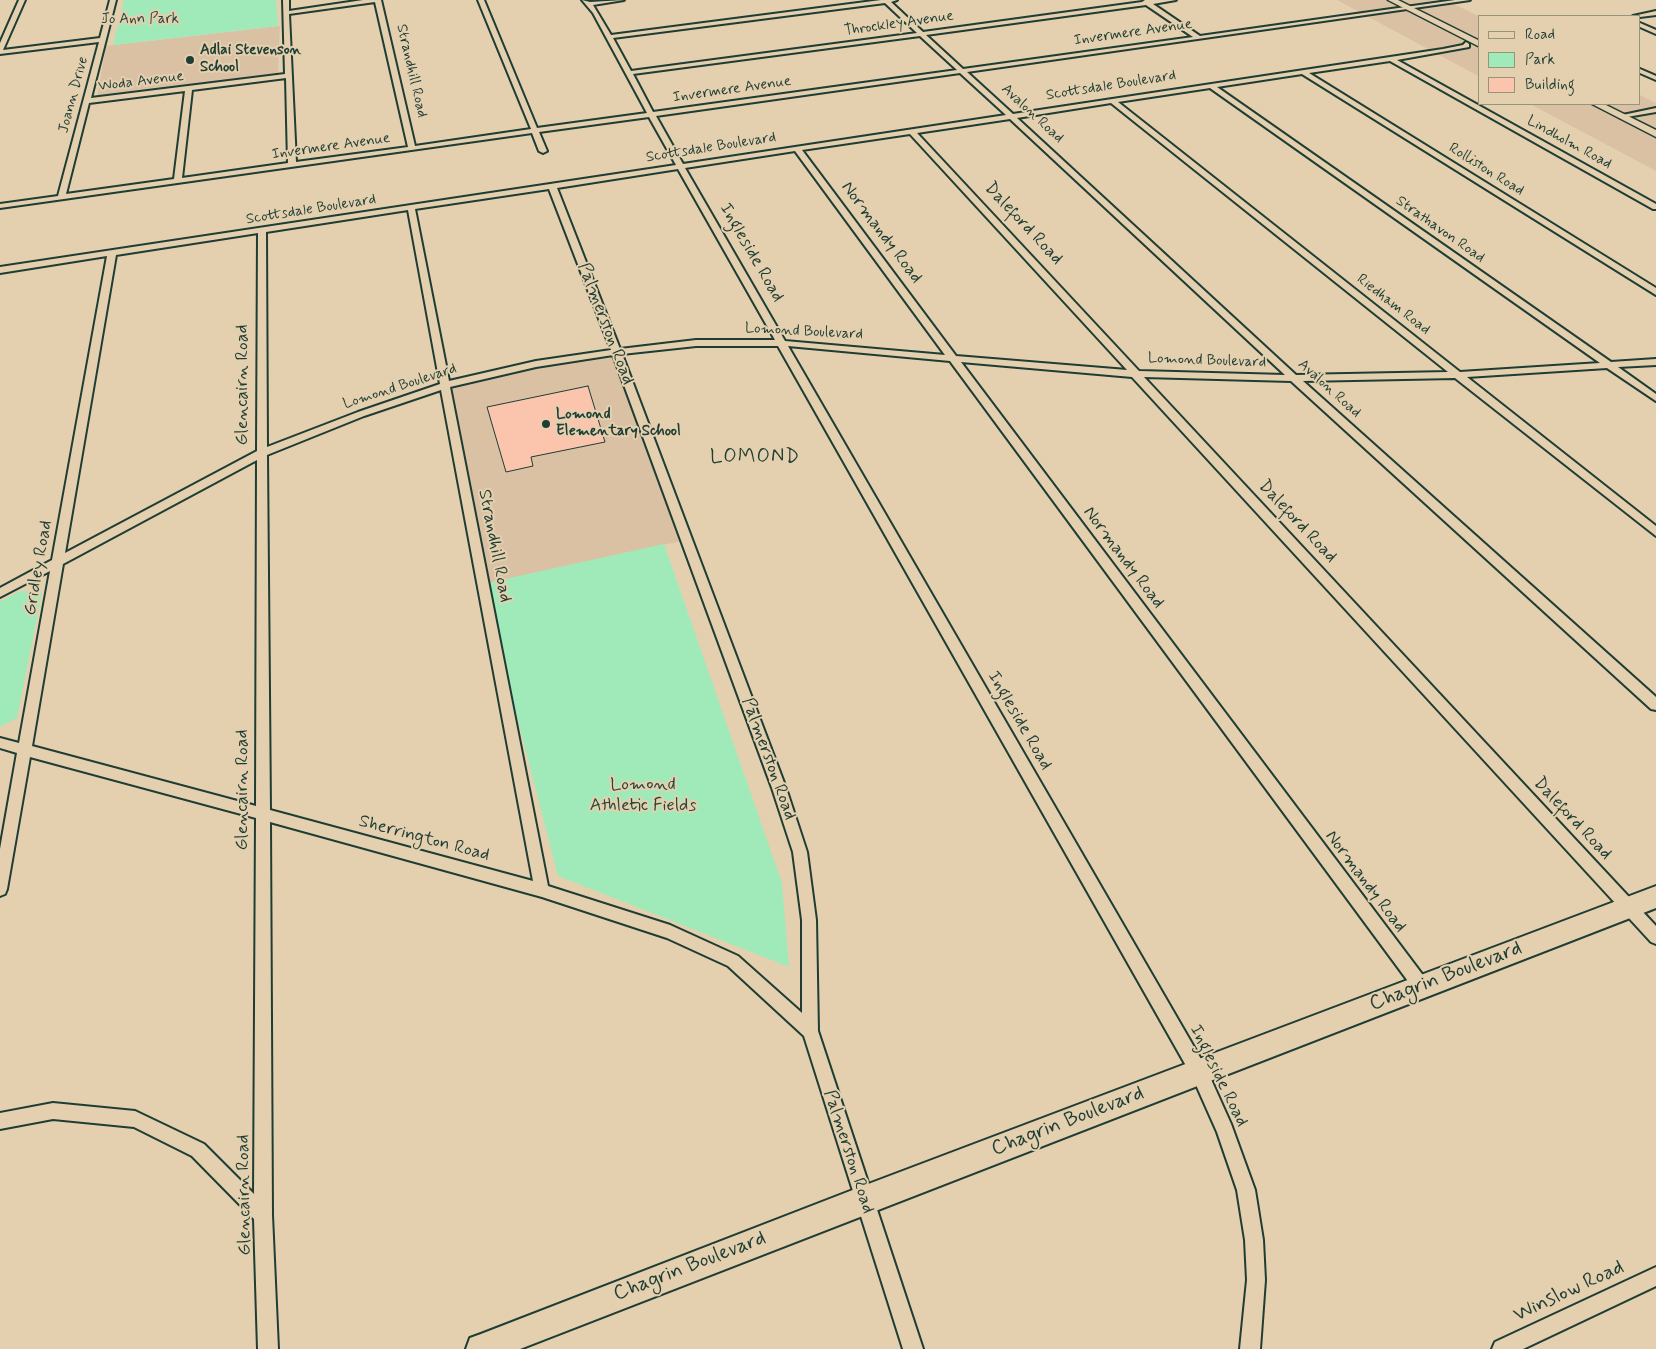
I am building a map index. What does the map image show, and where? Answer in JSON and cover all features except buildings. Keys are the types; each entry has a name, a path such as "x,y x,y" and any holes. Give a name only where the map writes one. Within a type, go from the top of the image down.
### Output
{"main road":[{"path":"1392,0 1478,43"},
{"path":"1599,105 1656,134"},
{"name":"Chagrin Boulevard","path":"481,1349 863,1200 1656,897"}],"street":[{"path":"22,0 0,51 102,40"},
{"name":"Joann Drive","path":"61,198 113,0"},
{"path":"286,0 292,166"},
{"path":"286,13 376,0"},
{"name":"Strandhill Road","path":"376,0 412,149"},
{"path":"482,0 543,151"},
{"path":"587,2 621,0"},
{"path":"609,37 898,0"},
{"name":"Throckley Avenue","path":"629,73 1144,2 1173,0"},
{"name":"Invermere Avenue","path":"0,206 652,116 1467,0"},
{"name":"Avalon Road","path":"886,1 1294,378 1656,705"},
{"name":"Ingleside Road","path":"587,2 609,37 665,140 1199,1072 1225,1130 1246,1190 1254,1240 1256,1280 1250,1349"},
{"path":"1144,2 1199,38"},
{"path":"1641,15 1656,13"},
{"path":"1641,25 1656,32"},
{"name":"Scottsdale Boulevard","path":"0,270 1478,43"},
{"name":"Lindholm Road","path":"1389,58 1656,207"},
{"name":"Rolliston Road","path":"1301,71 1656,292"},
{"path":"1641,71 1656,78"},
{"name":"Woda Avenue","path":"86,101 288,76"},
{"name":"Strathavon Road","path":"1209,85 1656,398"},
{"path":"178,181 188,88"},
{"name":"Riedham Road","path":"1112,100 1656,532"},
{"path":"1621,116 1656,110"},
{"name":"Daleford Road","path":"911,131 1656,937"},
{"name":"Normandy Road","path":"797,149 951,358 1422,987"},
{"name":"Palmerston Road","path":"552,186 617,352 779,788 800,852 809,920 810,1031 863,1200 914,1349"},
{"name":"Strandhill Road","path":"411,208 542,890"},
{"name":"Glencairn Road","path":"262,231 263,1215 268,1349"},
{"name":"Gridley Road","path":"0,889 112,254"},
{"name":"Lomond Boulevard","path":"0,593 262,453 361,414 445,386 536,364 617,352 696,343 781,342 1135,374 1294,378 1459,375 1656,362"},
{"name":"Sherrington Road","path":"0,743 542,890 612,915 670,932 732,961 810,1031"},
{"path":"0,1121 53,1111 135,1119 198,1150 263,1215"},
{"name":"Winslow Road","path":"1502,1349 1656,1276"}],"shaded area":[{"path":"1337,0 1446,0 1478,16 1478,76"},
{"name":"Adlai Stevenson School","path":"280,26 278,74 97,97 106,46"},
{"path":"1641,96 1656,103 1656,171 1532,105 1641,105"},
{"path":"617,352 686,540 483,584 445,386 536,364"}],"green space":[{"name":"Jo Ann Park","path":"124,0 276,0 278,26 113,45"},
{"name":"Lomond Athletic Fields","path":"664,544 782,883 789,967 558,876 483,584"},
{"path":"20,591 42,592 17,718 0,727 0,602"}],"place":[{"name":"Adlai Stevenson School","path":"190,60"},
{"name":"Lomond Elementary School","path":"546,424"}],"district":[{"name":"LOMOND","path":"755,458"}]}
